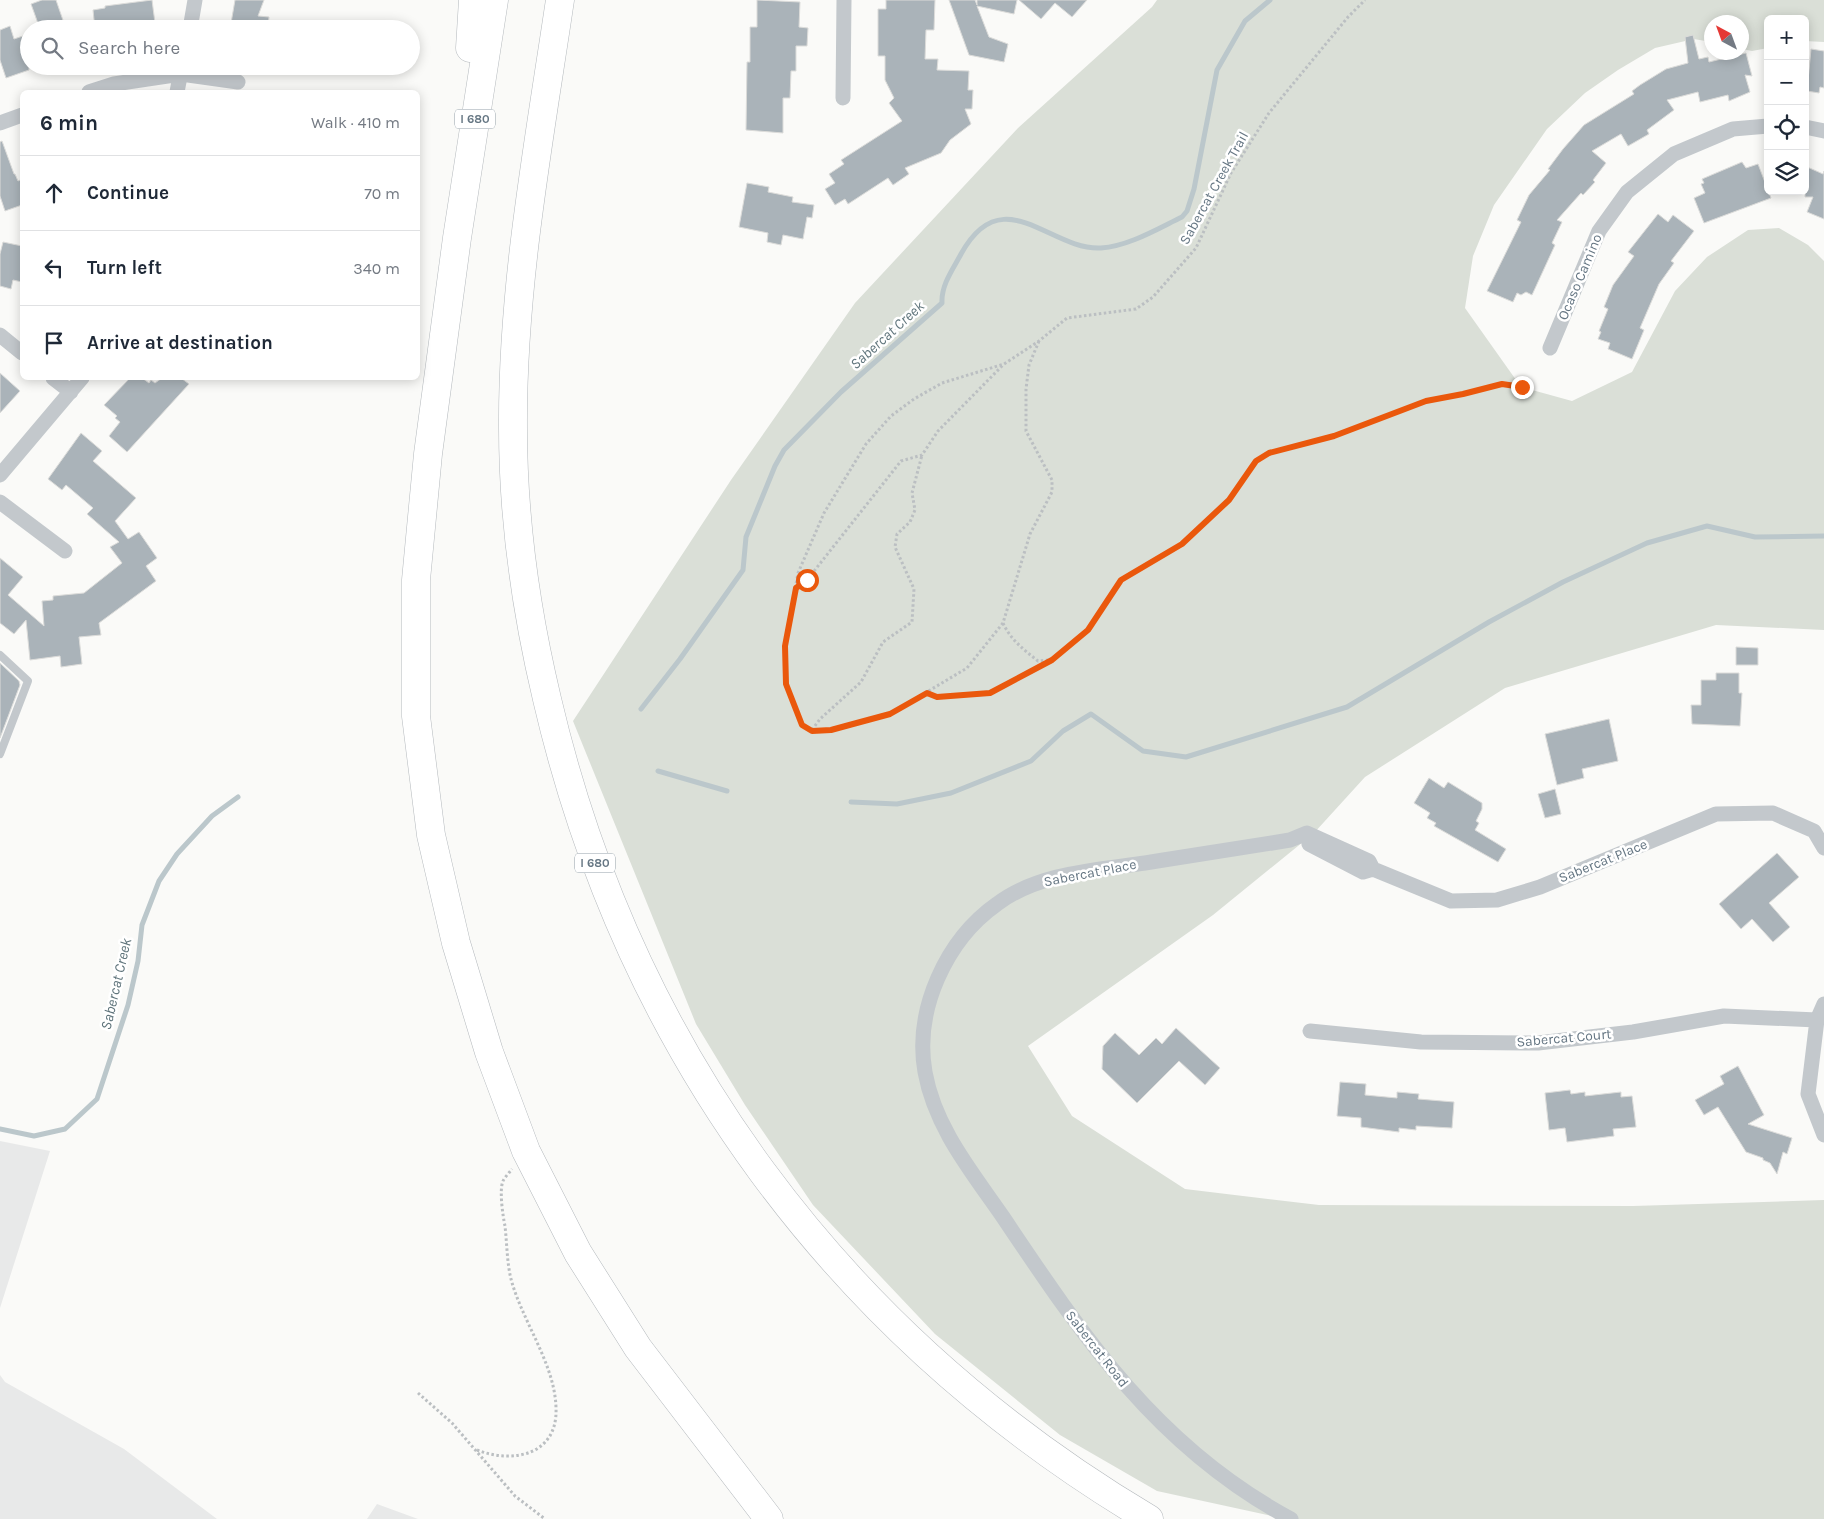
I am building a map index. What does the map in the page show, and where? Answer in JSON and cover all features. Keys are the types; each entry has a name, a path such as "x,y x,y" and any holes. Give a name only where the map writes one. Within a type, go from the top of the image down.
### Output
{"highway":[{"path":"457,238 474,0"},
{"name":"I 680","path":"494,0 457,238 428,454 416,580 416,716 431,835 456,943 489,1052 526,1151 578,1253 638,1348 769,1519"},
{"name":"I 680","path":"560,0 525,238 516,326 513,430 519,531 532,634 556,737 585,837 621,928 662,1012 701,1082 740,1142 795,1214 848,1277 905,1335 967,1391 1033,1444 1109,1495 1150,1519"}],"street":[{"path":"192,20 195,0"},
{"path":"842,98 844,0"},
{"path":"95,90 158,75"},
{"path":"177,90 181,75"},
{"path":"205,75 238,82"},
{"path":"0,123 20,116"},
{"name":"Ocaso Camino","path":"1550,348 1599,231 1627,192 1674,154 1734,128 1764,126"},
{"path":"1809,128 1824,130"},
{"path":"0,335 20,351"},
{"path":"56,380 71,392"},
{"path":"0,475 80,380"},
{"path":"0,502 65,551"},
{"name":"Sabercat Place","path":"948,1136 933,1104 925,1070 923,1036 930,996 946,962 969,928 998,903 1036,884 1078,873 1272,844 1302,835 1363,872 1373,869 1451,901 1497,900 1540,886 1716,814 1773,813 1814,831 1824,848"},
{"path":"1824,1004 1817,1020 1808,1094 1824,1135"},
{"name":"Sabercat Court","path":"1310,1031 1421,1042 1538,1043 1633,1032 1724,1016 1817,1020"},
{"name":"Sabercat Road","path":"948,1136 1059,1301 1094,1349 1134,1396 1181,1442 1212,1467 1259,1500 1291,1519"}],"lane":[{"path":"0,656 28,681 0,754"}],"path":[{"name":"Sabercat Creek Trail","path":"1004,364 1039,342 1067,318 1136,309 1152,297 1196,248 1232,173 1269,113 1348,17 1365,0"},
{"path":"1004,364 942,383 914,399 891,416 866,444 824,513 803,556 785,646 786,684 802,725 812,731 831,730 890,714 968,668 1003,623 1027,543 1052,492 1052,480 1026,431 1026,389 1029,366 1039,342"},
{"path":"812,731 820,719 861,682 883,642 912,622 914,589 895,547 897,534 910,522 915,510 912,493 922,455 938,431 1004,364"},
{"path":"927,693 937,697 990,693 1052,660 1088,630 1121,580 1182,544 1229,500 1256,461 1269,453 1343,433 1426,401 1502,384 1522,387"},
{"path":"796,588 807,580 901,461 922,455"},
{"path":"1003,623 1007,633 1018,645 1038,661 1052,660"},
{"path":"477,1450 492,1456 509,1458 527,1455 541,1446 550,1435 556,1422 556,1406 552,1382 511,1279 503,1214 502,1182 526,1151"},
{"path":"418,1393 452,1423 515,1496 545,1519"}],"shaded area":[{"path":"1157,0 1824,0 1824,42 1809,41 1809,15 1764,15 1764,49 1749,50 1749,15 1704,15 1704,41 1694,39 1655,48 1618,70 1585,93 1547,129 1494,205 1473,256 1465,308 1521,387 1572,401 1632,372 1675,291 1707,257 1748,230 1779,228 1808,245 1824,261 1824,630 1716,625 1505,688 1365,777 1314,833 1213,915 1028,1046 1072,1116 1185,1189 1319,1205 1633,1206 1824,1200 1824,1519 1286,1519 1157,1491 1060,1435 935,1334 813,1205 745,1105 696,1024 573,721 731,480 855,303 1018,128 1152,7"},
{"path":"0,1141 50,1151 0,1308"},
{"path":"0,1375 5,1382 124,1449 217,1519 0,1519"},
{"path":"377,1504 418,1519 367,1519"}],"building":[{"path":"42,0 56,0 63,20 37,20 31,4"},
{"path":"152,0 155,20 94,20 93,10 105,8 105,6"},
{"path":"235,0 264,0 258,16 269,17 269,20 232,20"},
{"path":"757,0 800,2 799,27 808,28 807,46 796,46 796,71 791,71 790,98 783,98 783,133 746,130 747,62 750,62 750,27 757,27"},
{"path":"886,0 935,0 934,30 926,30 925,59 938,59 937,70 969,71 968,90 973,90 972,109 965,109 971,124 950,140 941,153 905,168 909,174 893,185 888,178 848,204 845,199 835,205 825,189 835,183 829,174 844,164 841,160 902,121 889,103 894,98 885,80 885,56 878,56 878,9 886,9"},
{"path":"949,0 975,0 977,5 977,0 1017,0 1014,14 977,6 989,37 1008,44 1004,62 969,55"},
{"path":"1019,0 1087,0 1072,17 1055,3 1041,19"},
{"path":"10,26 14,39 20,37 20,73 6,78 0,60 0,30"},
{"path":"1693,35 1699,59 1704,58 1704,60 1709,60 1709,62 1717,60 1748,60 1752,76 1745,75 1750,92 1729,101 1728,95 1700,102 1698,92 1667,100 1674,110 1647,130 1649,134 1628,146 1621,134 1592,151 1606,163 1593,180 1595,182 1583,195 1581,193 1557,220 1562,222 1552,243 1555,245 1532,295 1526,292 1521,295 1517,293 1513,302 1487,291 1521,222 1517,220 1529,195 1550,170 1548,169 1563,149 1584,125 1634,94 1632,91 1640,85 1666,69 1688,63 1685,37"},
{"path":"1811,49 1824,51 1824,88 1820,87 1819,93 1809,91"},
{"path":"2,141 14,174 18,181 20,180 20,206 5,211 0,196 0,142"},
{"path":"1742,162 1746,168 1758,164 1764,180 1764,195 1770,195 1771,198 1704,223 1694,198 1705,193 1701,184 1704,183 1702,179"},
{"path":"1809,168 1823,174 1824,171 1824,219 1807,212 1813,197 1805,197 1805,195 1809,195"},
{"path":"747,183 769,187 768,192 793,197 792,202 814,205 812,218 807,217 803,239 783,235 781,245 767,242 768,233 739,227"},
{"path":"1658,214 1668,222 1673,215 1694,231 1671,261 1674,263 1659,284 1640,328 1644,330 1632,359 1608,349 1610,343 1598,339 1601,332 1599,331 1608,309 1604,307 1613,285 1634,256 1628,252"},
{"path":"3,242 20,246 20,282 13,280 11,289 0,286 0,254"},
{"path":"0,373 20,391 0,413"},
{"path":"128,380 145,380 149,383 151,380 155,383 159,380 184,380 189,384 127,452 109,436 120,422 115,418 117,416 104,405"},
{"path":"81,433 102,451 93,461 136,498 115,521 128,539 139,532 157,558 146,566 156,581 99,623 101,635 79,637 82,664 61,667 60,656 30,660 26,620 14,634 0,623 0,558 23,577 8,595 44,626 42,601 53,600 53,596 84,593 122,563 110,547 119,542 87,514 93,508 66,485 62,490 48,479"},
{"path":"1736,647 1758,648 1758,665 1736,665"},
{"path":"0,663 19,681 20,685 0,738"},
{"path":"1716,673 1739,673 1739,693 1742,693 1740,726 1692,724 1691,705 1701,705 1701,680 1716,680"},
{"path":"1609,719 1618,761 1582,769 1584,778 1557,785 1545,734"},
{"path":"1429,778 1444,788 1448,782 1482,803 1482,809 1476,821 1479,823 1475,830 1506,849 1498,862 1434,826 1436,823 1427,818 1430,813 1414,803"},
{"path":"1555,789 1561,814 1545,818 1538,794"},
{"path":"1777,853 1799,877 1769,903 1790,927 1773,942 1752,919 1741,929 1719,904"},
{"path":"1176,1028 1220,1068 1205,1085 1179,1061 1137,1103 1102,1069 1103,1046 1115,1033 1139,1055 1156,1038 1162,1044"},
{"path":"1738,1066 1764,1115 1748,1124 1792,1138 1787,1154 1783,1152 1777,1174 1770,1163 1763,1160 1763,1158 1746,1152 1718,1107 1704,1115 1695,1100 1724,1084 1720,1076"},
{"path":"1340,1082 1366,1084 1365,1095 1397,1098 1397,1092 1419,1094 1418,1099 1454,1102 1452,1128 1416,1126 1416,1130 1399,1128 1399,1132 1361,1127 1361,1118 1337,1116"},
{"path":"1570,1090 1571,1094 1585,1092 1585,1096 1621,1092 1621,1097 1632,1096 1636,1127 1613,1129 1614,1136 1567,1142 1565,1128 1549,1130 1545,1093"}],"waterway":[{"name":"Sabercat Creek","path":"641,709 680,659 743,570 746,537 775,466 784,450 841,392 942,303 943,290 948,277 961,254 977,232 993,221 1010,219 1028,224 1082,246 1101,248 1122,244 1153,232 1182,217 1187,211 1194,189 1217,70 1245,21 1270,0"},
{"path":"851,802 897,804 951,793 1031,761 1063,731 1091,714 1143,751 1186,757 1347,707 1489,622 1563,582 1647,543 1707,526 1755,537 1824,536"},
{"path":"658,771 727,791"},
{"name":"Sabercat Creek","path":"0,1129 34,1136 65,1129 97,1099 128,1005 138,961 142,925 159,881 177,854 212,816 238,797"}],"route":[{"path":"807,580 796,588 785,646 786,684 802,725 812,731 831,730 890,714 927,693 937,697 990,693 1052,660 1088,630 1121,580 1182,544 1229,500 1256,461 1269,453 1360,428 1426,401 1502,384 1522,387"}]}
